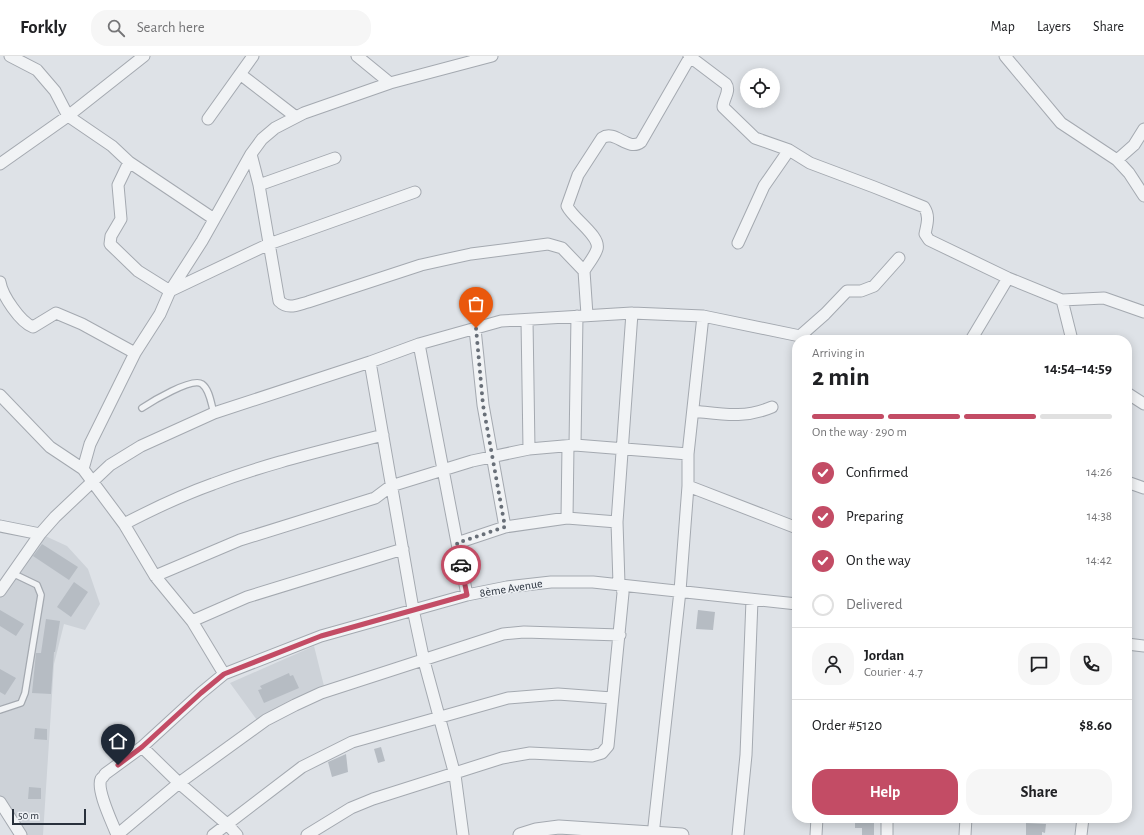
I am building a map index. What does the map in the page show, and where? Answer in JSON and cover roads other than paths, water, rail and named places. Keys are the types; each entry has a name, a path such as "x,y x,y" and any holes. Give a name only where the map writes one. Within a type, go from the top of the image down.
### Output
{"street":[{"path":"10,56 37,70"},
{"path":"29,56 37,70 56,91 68,116 112,146 129,162 214,219"},
{"path":"0,164 68,116 144,56"},
{"path":"208,119 253,56"},
{"path":"357,56 390,83"},
{"path":"83,469 90,444 135,353 160,314 170,291 188,264 251,154 262,139 275,128 296,117 390,83 490,56"},
{"path":"1004,56 1061,123 1117,160 1132,177 1144,196"},
{"path":"567,518 584,271 597,251 598,245 595,237 579,222 568,206 578,175 602,138 610,135 631,145 637,145 641,142 689,57 726,84 728,91 722,107 755,138 789,150 810,163 924,207 928,218 925,234 929,240 1008,278 1062,300 1104,298 1144,312"},
{"path":"240,74 296,117"},
{"path":"1117,160 1134,145 1144,129"},
{"path":"738,243 764,186 789,150"},
{"path":"251,154 259,185 279,301 283,305 290,307 421,265 471,254 548,244 562,248 584,271"},
{"path":"259,185 335,158"},
{"path":"129,162 118,185 121,219 111,236 110,244 138,272 170,291"},
{"path":"170,291 269,244 415,192"},
{"path":"807,335 847,291 861,291 874,286 899,258"},
{"path":"974,335 1008,278"},
{"path":"0,282 2,290 25,324 33,327 56,313 82,324 135,353"},
{"path":"1062,300 1071,335"},
{"path":"0,591 40,534 68,503 110,465 141,446 214,413 370,362 419,344 501,321 632,313 703,316 792,335"},
{"path":"307,835 345,812 373,799 502,758 530,753 592,756 602,753 608,746 620,635 623,591 619,584 617,522 632,313"},
{"path":"653,834 680,591 688,486 688,454 703,316"},
{"path":"527,320 529,449"},
{"path":"476,328 483,405 505,527"},
{"path":"419,344 442,471 467,595"},
{"path":"370,362 413,609 438,718 455,774 463,835"},
{"path":"0,395 50,447 83,469 91,482 124,524 155,576 192,621 224,674"},
{"path":"1132,396 1144,404"},
{"path":"693,411 738,416 760,412 772,407"},
{"path":"124,524 166,503 213,484 273,465 383,435"},
{"path":"155,576 240,540 375,498 391,486 493,456 529,449 572,445 688,454"},
{"path":"1132,484 1144,488"},
{"path":"688,486 792,526"},
{"path":"457,543 505,527 567,518 617,522"},
{"path":"0,526 40,534"},
{"path":"192,621 247,597 403,549"},
{"name":"8ème Avenue","path":"117,835 105,804 100,784 101,779 105,774 142,747 224,674 321,636 467,595 507,587 551,582 619,584 792,604"},
{"path":"738,835 746,755 752,600"},
{"path":"117,835 179,783 266,720 321,693 424,661 503,634 620,635"},
{"path":"1132,645 1144,646"},
{"path":"213,835 302,767 327,753 352,742 508,698 558,694 612,698"},
{"path":"142,747 179,783 228,825 237,835"},
{"path":"0,802 21,835"},
{"path":"816,835 817,823"},
{"path":"887,823 887,835"},
{"path":"965,835 966,823"},
{"path":"1081,835 1082,823"},
{"path":"520,835 536,830 559,827 682,835"}],"lane":[{"path":"142,408 192,382 199,383 204,386 209,395 214,413"},
{"path":"0,710 21,702 25,693 41,595 37,585 12,573"}]}
